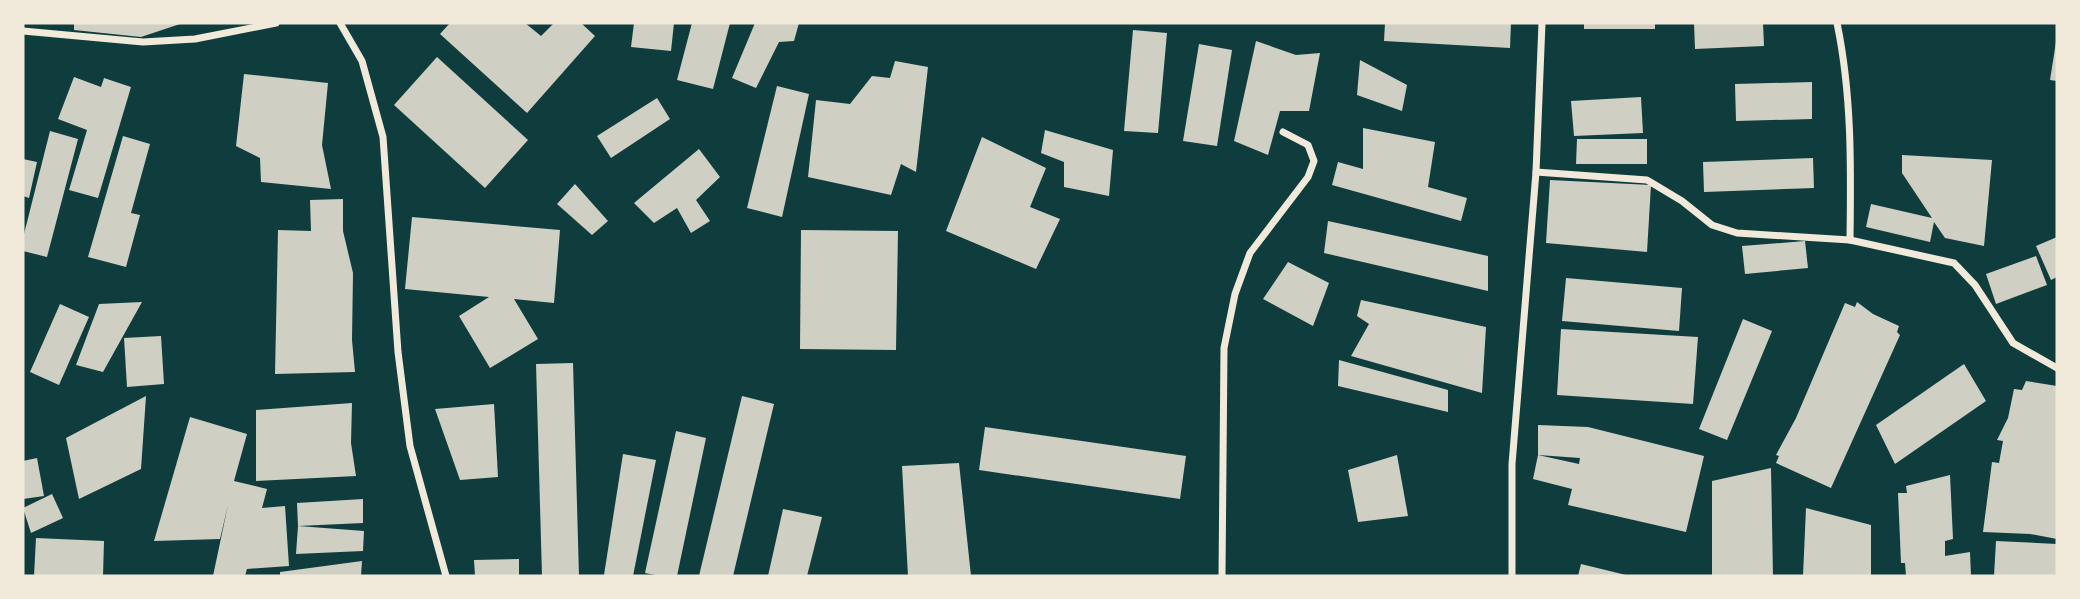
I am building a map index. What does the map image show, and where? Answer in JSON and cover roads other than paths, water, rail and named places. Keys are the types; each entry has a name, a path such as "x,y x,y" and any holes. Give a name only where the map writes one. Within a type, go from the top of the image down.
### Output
{"street":[{"path":"23,31 143,42 195,39 276,23"},
{"path":"340,23 362,61 383,137 398,352 410,446 446,576"},
{"path":"1512,576 1512,464 1536,172 1542,23"},
{"path":"1838,23 1847,75 1851,145 1850,240"},
{"path":"1222,576 1224,348 1235,294 1250,253 1308,177 1314,161 1308,145 1283,132"},
{"path":"1536,172 1647,180 1682,201 1712,225 1737,233 1850,240 1954,263 1975,285 2013,343 2057,368"}]}
